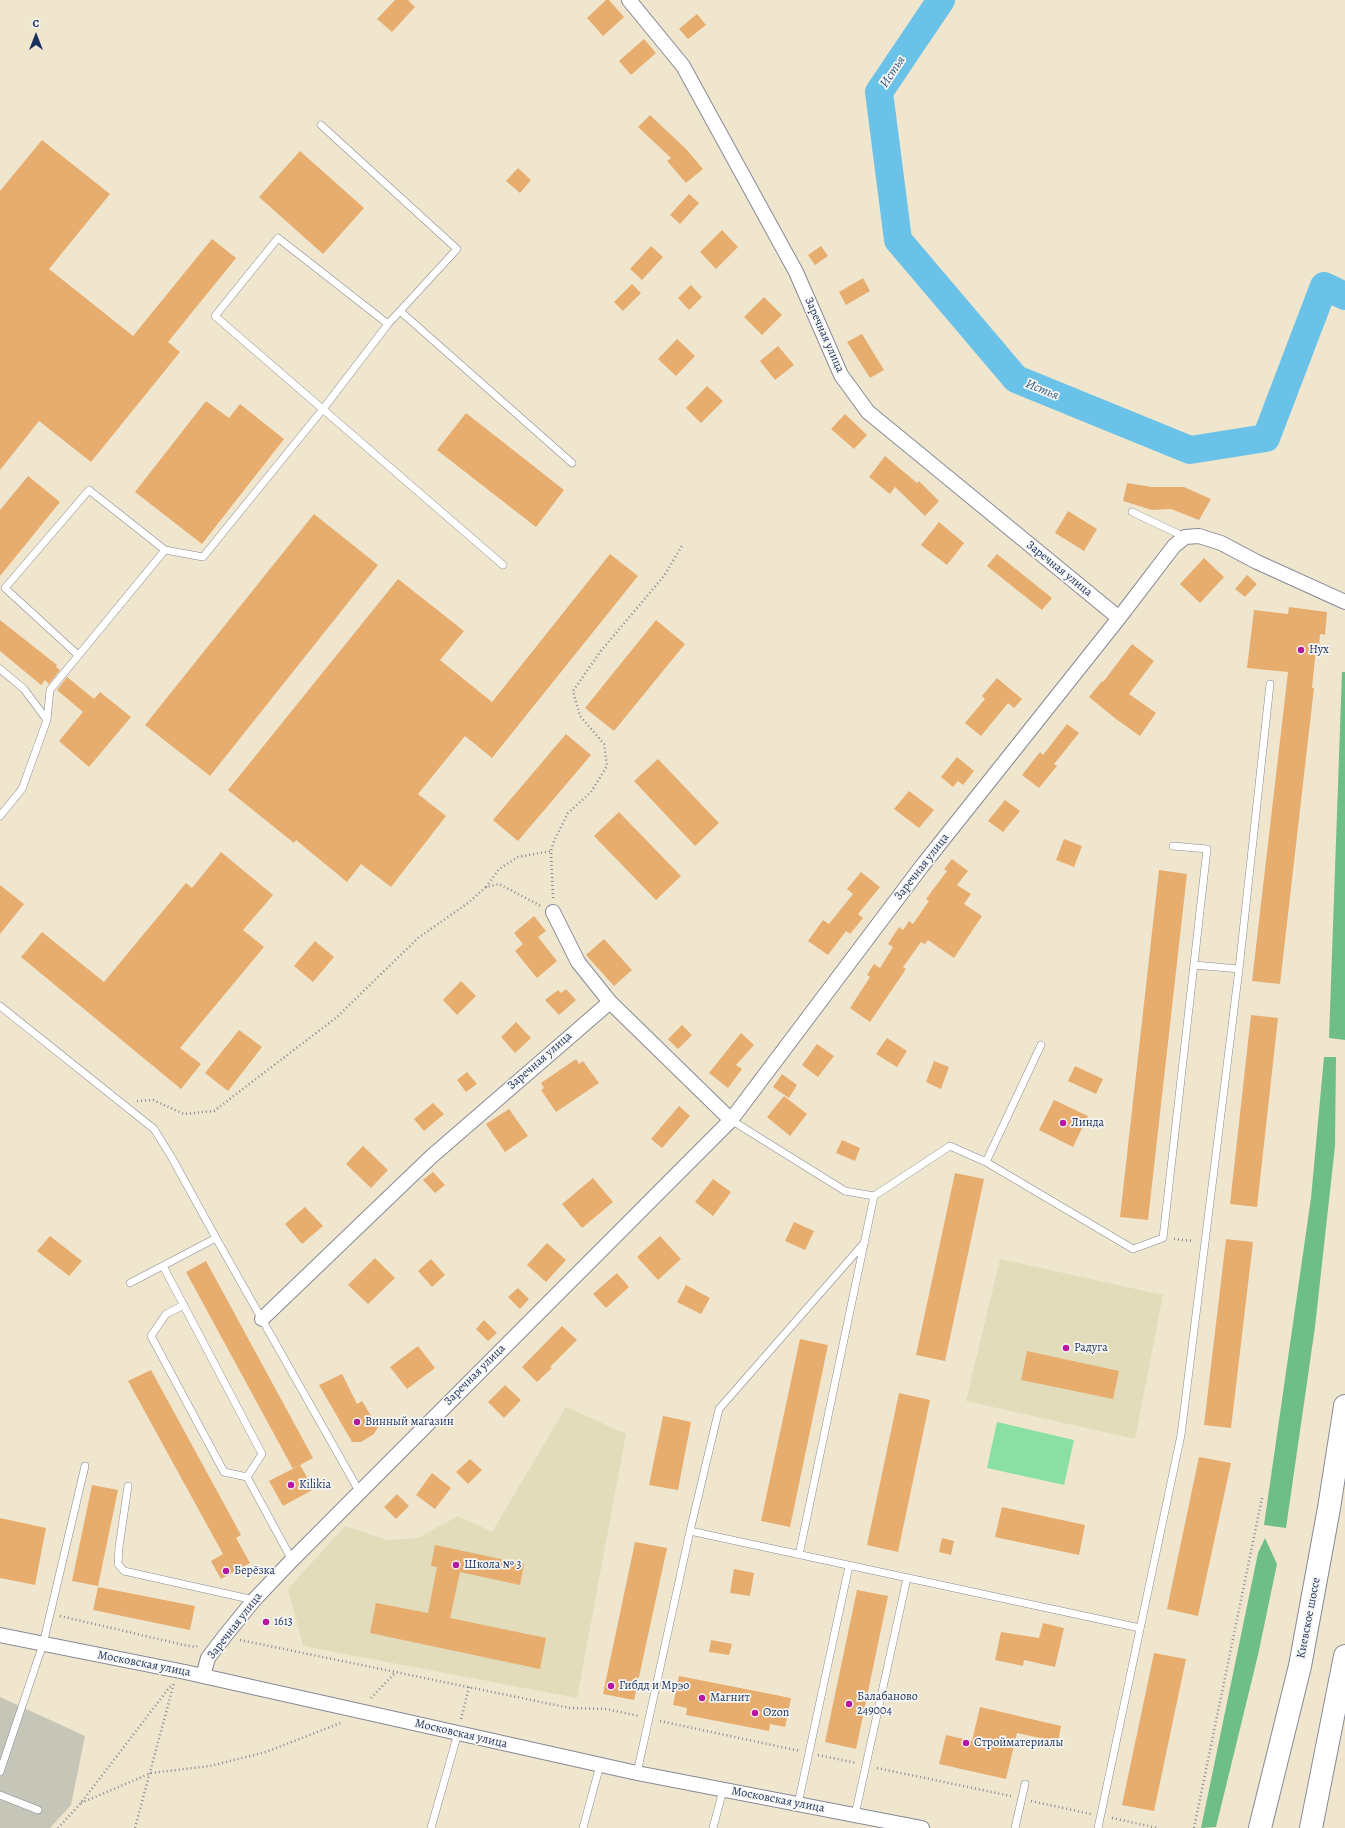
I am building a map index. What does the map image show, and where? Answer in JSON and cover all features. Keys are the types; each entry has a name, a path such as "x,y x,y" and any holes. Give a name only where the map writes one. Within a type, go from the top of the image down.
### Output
{"highway":[{"name":"Киевское шоссе","path":"1260,1828 1300,1666 1322,1546 1345,1406"},
{"path":"1322,1546 1334,1529 1342,1524 1345,1525"},
{"path":"1311,1828 1345,1656"}],"street":[{"name":"Заречная улица","path":"629,0 683,66 796,272 841,375 868,412 1119,618"},
{"path":"1185,537 1199,536 1221,543 1257,562 1345,602"},
{"name":"Заречная улица","path":"203,1676 208,1658 254,1600 358,1491 731,1120 922,866 1119,618 1174,546 1185,537"},
{"path":"553,912 578,962 610,1002 731,1120"},
{"name":"Заречная улица","path":"262,1319 432,1156 610,1002"},
{"name":"Московская улица","path":"0,1635 203,1676 637,1773 922,1828"}],"lane":[{"path":"78,655 4,588 89,490 165,550 203,558 323,409 388,324 457,249 321,125"},
{"path":"388,324 278,238 215,316 503,565"},
{"path":"400,311 572,463"},
{"path":"1132,512 1185,537"},
{"path":"0,816 22,789 47,720 50,690 165,550"},
{"path":"0,669 24,689 47,720"},
{"path":"1098,1828 1181,1435 1239,969 1270,684"},
{"path":"731,1120 845,1191 874,1196 950,1146 986,1162 1133,1249 1163,1238 1207,849 1173,846"},
{"path":"1194,964 1239,969"},
{"path":"0,1006 154,1129 172,1158 358,1491"},
{"path":"986,1162 1041,1046"},
{"path":"799,1555 866,1241 874,1196"},
{"path":"130,1283 216,1238"},
{"path":"637,1773 690,1532 719,1409 866,1241"},
{"path":"163,1266 262,1454 247,1477"},
{"path":"184,1305 166,1314 150,1336 224,1472 247,1477 292,1560"},
{"path":"0,1772 43,1644 85,1466"},
{"path":"128,1486 118,1564 124,1571 254,1600"},
{"path":"690,1532 1140,1628"},
{"path":"798,1804 849,1566"},
{"path":"855,1815 907,1578"},
{"path":"431,1828 458,1733"},
{"path":"583,1828 600,1764"},
{"path":"1015,1828 1025,1784"},
{"path":"713,1828 723,1790"},
{"path":"0,1795 38,1810"}],"path":[{"path":"486,887 499,884 553,912 551,851 554,841 568,813 590,792 607,766 604,744 580,716 573,691 600,652 664,576 683,544"},
{"path":"122,1102 153,1100 184,1114 214,1111 337,1017 418,938 468,903 486,887 499,869 518,856 551,851"},
{"path":"1163,1238 1205,1242"},
{"path":"1194,1828 1262,1498"},
{"path":"50,1614 196,1648 200,1642"},
{"path":"224,1637 570,1708 606,1709 1158,1828"},
{"path":"371,1698 396,1672"},
{"path":"58,1828 81,1803 174,1681 135,1828"},
{"path":"458,1733 469,1687"},
{"path":"81,1803 150,1773 210,1766 266,1752 347,1720"}],"shaded area":[{"name":"Радуга","path":"1000,1259 1163,1295 1135,1439 966,1401"},
{"name":"Школа № 3","path":"566,1407 626,1434 577,1698 303,1646 288,1589 345,1526 387,1540 418,1538 458,1516 492,1532"},
{"path":"0,1697 85,1736 71,1805 50,1828 0,1828"}],"green space":[{"path":"1342,672 1345,672 1345,1040 1329,1038"},
{"path":"1324,1057 1336,1057 1335,1146 1315,1327 1286,1528 1264,1525 1311,1198"},
{"path":"997,1422 1074,1440 1064,1485 987,1468"},
{"path":"1265,1538 1277,1564 1258,1655 1216,1827 1201,1828 1258,1553"}],"building":[{"path":"395,0 408,0 415,7 392,32 377,19"},
{"path":"606,0 609,0 624,17 603,36 587,18"},
{"path":"697,14 706,25 688,39 679,29"},
{"path":"644,39 656,53 631,75 619,61"},
{"path":"650,115 686,149 703,169 686,183 667,161 671,158 638,127"},
{"path":"42,140 110,194 49,269 133,336 212,239 236,258 168,342 180,352 91,462 39,421 0,470 0,191"},
{"path":"300,151 364,208 323,254 259,197"},
{"path":"518,168 531,180 520,193 506,181"},
{"path":"689,194 699,203 680,224 670,215"},
{"path":"722,230 738,247 716,269 700,252"},
{"path":"651,246 663,257 642,280 630,269"},
{"path":"821,246 828,256 815,265 808,255"},
{"path":"863,278 870,291 846,305 839,292"},
{"path":"632,284 641,293 623,311 614,302"},
{"path":"691,285 702,297 689,310 678,298"},
{"path":"764,297 782,315 762,335 744,317"},
{"path":"862,334 884,370 870,378 847,342"},
{"path":"677,339 695,356 676,376 658,359"},
{"path":"778,346 794,365 775,380 760,361"},
{"path":"707,386 723,401 701,423 686,408"},
{"path":"206,401 229,418 240,404 284,439 202,544 135,492"},
{"path":"466,413 564,490 536,527 437,450"},
{"path":"845,414 867,435 854,449 831,429"},
{"path":"885,456 917,483 919,481 939,501 925,516 895,487 890,494 869,477"},
{"path":"28,476 60,502 0,576 0,510"},
{"path":"1127,483 1152,487 1184,487 1211,499 1199,520 1171,509 1152,510 1123,501"},
{"path":"1068,511 1097,529 1084,551 1055,533"},
{"path":"314,514 378,565 210,776 145,725"},
{"path":"939,522 964,543 947,565 921,545"},
{"path":"610,554 638,576 492,758 465,736 418,794 446,816 391,887 361,864 347,882 296,840 294,843 228,790 398,579 464,631 440,660 492,702"},
{"path":"997,554 1052,598 1042,610 987,566"},
{"path":"1204,558 1224,577 1200,603 1180,584"},
{"path":"1247,575 1257,584 1245,597 1235,589"},
{"path":"1289,607 1327,612 1325,635 1320,634 1319,648 1316,648 1312,688 1314,688 1280,984 1252,981 1288,672 1247,668 1254,610 1288,614"},
{"path":"0,620 57,665 56,667 60,670 49,684 45,680 41,685 0,651"},
{"path":"656,620 685,644 614,731 585,708"},
{"path":"1132,644 1154,661 1129,694 1156,713 1140,736 1089,697 1102,681 1103,682"},
{"path":"67,677 94,699 100,692 131,717 89,767 59,741 83,712 57,690"},
{"path":"997,678 1022,699 1014,708 1008,703 981,736 965,723 985,699 982,696"},
{"path":"1067,724 1079,733 1054,764 1057,766 1039,788 1022,775 1040,752 1043,755"},
{"path":"566,734 591,755 518,841 493,820"},
{"path":"957,757 974,771 963,785 958,781 953,787 941,777"},
{"path":"658,759 719,823 695,846 634,781"},
{"path":"909,791 934,810 919,828 894,809"},
{"path":"1005,800 1020,811 1003,832 988,821"},
{"path":"619,812 681,876 656,900 594,836"},
{"path":"1064,839 1082,846 1074,867 1056,860"},
{"path":"221,852 273,895 243,930 264,947 180,1048 201,1064 181,1089 21,957 42,932 104,982 186,883 192,888"},
{"path":"952,859 968,871 957,885 971,894 964,904 982,916 954,958 928,940 925,944 921,942 903,967 906,969 870,1022 850,1008 870,977 867,975 874,964 880,968 893,947 888,944 899,927 903,930 909,921 913,924 929,901 926,899 947,871 944,869"},
{"path":"1159,870 1187,874 1148,1220 1120,1217"},
{"path":"861,872 880,887 858,914 863,918 850,934 846,931 828,955 808,941 823,920 829,924 853,894 847,889"},
{"path":"0,885 24,904 0,934"},
{"path":"534,916 546,931 538,937 557,961 537,978 515,951 523,944 514,933"},
{"path":"604,939 632,970 614,986 586,955"},
{"path":"315,941 334,957 313,982 294,966"},
{"path":"461,981 476,996 457,1015 443,1000"},
{"path":"566,989 576,1000 559,1015 545,1000 558,990 561,993"},
{"path":"1251,1015 1278,1018 1257,1207 1230,1204"},
{"path":"516,1022 531,1038 515,1053 501,1037"},
{"path":"682,1025 692,1035 678,1049 668,1039"},
{"path":"239,1030 262,1047 228,1091 205,1073"},
{"path":"741,1033 754,1045 736,1065 742,1069 728,1088 709,1073"},
{"path":"887,1038 907,1051 897,1067 876,1054"},
{"path":"817,1044 834,1056 818,1077 802,1065"},
{"path":"576,1059 579,1064 583,1061 599,1083 556,1112 541,1090 544,1088 541,1083"},
{"path":"934,1061 949,1067 941,1089 926,1082"},
{"path":"1075,1066 1103,1079 1096,1094 1068,1081"},
{"path":"467,1072 477,1084 466,1092 457,1080"},
{"path":"782,1074 797,1085 789,1098 773,1087"},
{"path":"784,1096 807,1114 790,1136 767,1117"},
{"name":"Линда","path":"1054,1100 1088,1116 1073,1147 1039,1130"},
{"path":"433,1103 444,1114 424,1131 414,1119"},
{"path":"679,1106 690,1116 662,1148 651,1139"},
{"path":"509,1109 528,1136 505,1152 486,1124"},
{"path":"842,1140 860,1148 855,1161 836,1153"},
{"path":"363,1146 388,1170 371,1188 346,1164"},
{"path":"433,1172 445,1185 435,1193 423,1180"},
{"path":"955,1173 984,1179 945,1361 916,1355"},
{"path":"593,1178 613,1202 582,1228 562,1204"},
{"path":"713,1179 731,1192 713,1216 695,1202"},
{"path":"305,1207 323,1226 302,1244 285,1224"},
{"path":"794,1222 814,1231 805,1250 785,1241"},
{"path":"50,1236 82,1261 69,1276 37,1251"},
{"path":"660,1236 681,1259 658,1280 637,1257"},
{"path":"1226,1239 1253,1242 1231,1428 1204,1425"},
{"path":"547,1243 566,1260 546,1282 527,1265"},
{"path":"375,1258 395,1278 368,1304 348,1285"},
{"path":"431,1259 445,1275 432,1287 418,1271"},
{"path":"206,1261 313,1458 293,1469 186,1272"},
{"path":"617,1273 629,1287 606,1308 593,1294"},
{"path":"686,1285 710,1298 701,1314 677,1302"},
{"path":"518,1288 529,1299 520,1309 508,1297"},
{"path":"484,1320 497,1333 488,1341 476,1329"},
{"path":"562,1326 577,1340 550,1367 552,1368 537,1382 522,1367"},
{"path":"800,1339 828,1345 790,1527 761,1521"},
{"path":"418,1346 435,1368 407,1389 390,1367"},
{"path":"1027,1351 1119,1371 1113,1399 1021,1380"},
{"path":"151,1370 241,1535 236,1538 250,1563 221,1579 211,1561 223,1554 128,1381"},
{"path":"342,1374 357,1404 362,1401 378,1427 374,1434 361,1442 352,1442 319,1385"},
{"path":"505,1385 521,1400 504,1418 488,1402"},
{"path":"899,1393 930,1400 898,1552 867,1545"},
{"path":"663,1416 691,1422 678,1490 649,1485"},
{"path":"1199,1457 1231,1463 1198,1616 1167,1609"},
{"path":"470,1459 482,1470 468,1484 456,1472"},
{"name":"Kilikia","path":"300,1465 314,1489 283,1506 269,1481"},
{"path":"432,1473 451,1488 435,1509 416,1495"},
{"path":"92,1485 118,1490 98,1586 72,1581"},
{"path":"397,1494 409,1506 396,1519 384,1507"},
{"path":"1002,1507 1085,1525 1079,1555 995,1537"},
{"path":"0,1518 46,1528 35,1585 0,1578"},
{"path":"942,1538 954,1541 951,1555 939,1552"},
{"path":"635,1542 667,1548 634,1700 603,1694"},
{"path":"435,1545 524,1564 520,1585 460,1572 450,1618 546,1638 540,1669 370,1633 376,1603 428,1613 437,1567 431,1566"},
{"path":"734,1569 754,1573 750,1596 730,1593"},
{"path":"98,1587 195,1606 190,1630 93,1610"},
{"path":"857,1590 888,1596 856,1749 825,1742"},
{"path":"1043,1623 1064,1628 1055,1667 1024,1660 1023,1666 995,1660 1001,1632 1039,1638"},
{"path":"711,1640 732,1644 729,1655 709,1652"},
{"path":"1154,1653 1186,1659 1154,1811 1122,1805"},
{"path":"679,1676 791,1698 785,1727 770,1724 769,1731 686,1715 687,1708 673,1705"},
{"name":"Стройматериалы","path":"980,1707 1061,1726 1058,1742 1017,1733 1006,1779 939,1764 946,1735 972,1741"}],"waterway":[{"name":"Истья","path":"941,0 879,92 898,240 1016,379 1190,450 1266,438 1324,286 1345,296"}],"place":[{"name":"Нух","path":"1301,650"},
{"name":"Линда","path":"1063,1123"},
{"name":"Радуга","path":"1066,1348"},
{"name":"Винный магазин","path":"357,1422"},
{"name":"Kilikia","path":"291,1485"},
{"name":"Школа № 3","path":"456,1565"},
{"name":"Берёзка","path":"226,1571"},
{"name":"1613","path":"266,1622"},
{"name":"Гибдд и Мрэо","path":"611,1686"},
{"name":"Магнит","path":"702,1698"},
{"name":"Балабаново 249004","path":"849,1704"},
{"name":"Ozon","path":"755,1713"},
{"name":"Стройматериалы","path":"966,1743"}]}
